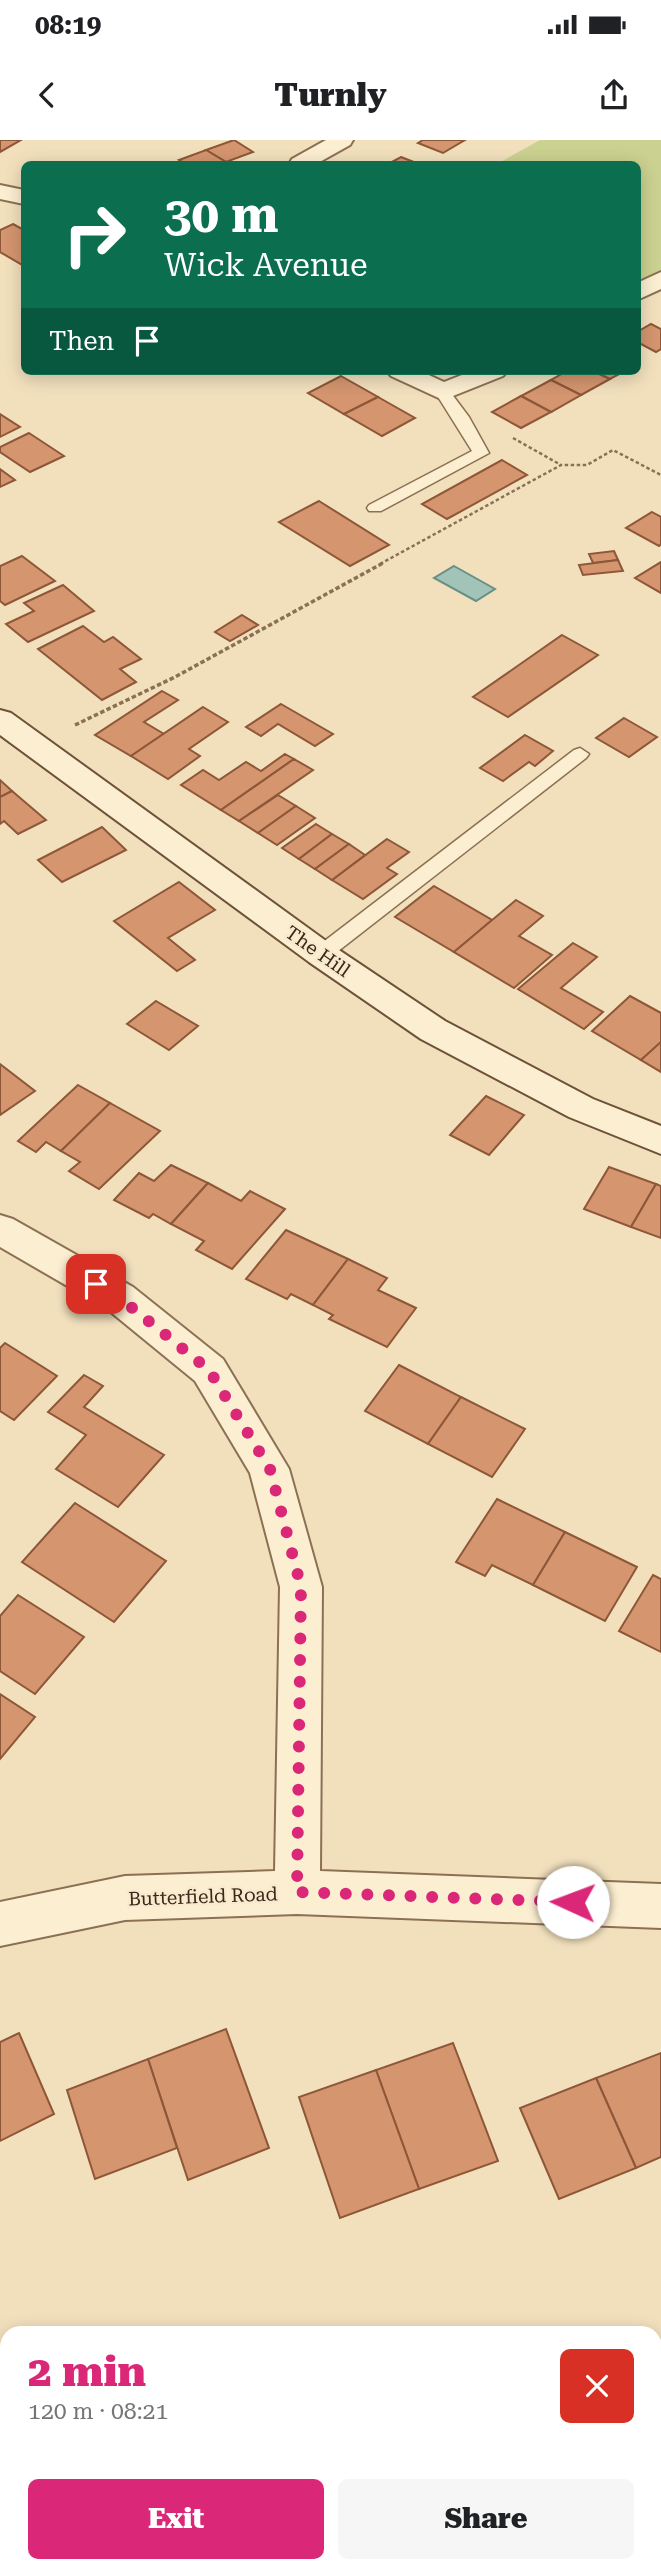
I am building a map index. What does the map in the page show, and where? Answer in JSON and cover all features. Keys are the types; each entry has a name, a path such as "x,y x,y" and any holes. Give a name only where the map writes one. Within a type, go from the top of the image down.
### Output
{"street":[{"path":"305,161 342,140"},
{"path":"0,192 21,196"},
{"path":"641,290 661,279"},
{"path":"408,375 443,392 484,375"},
{"name":"The Hill","path":"0,720 321,954 433,1030 581,1108 661,1141"},
{"path":"0,1229 120,1298 209,1370 270,1469 301,1587 297,1892"},
{"name":"Butterfield Road","path":"0,1924 125,1898 297,1892 661,1906"}],"lane":[{"path":"375,508 481,453 443,392"},
{"path":"321,954 580,754"}],"path":[{"path":"33,746 175,677 561,465 587,465 613,450 661,475"}],"green space":[{"path":"540,140 661,140 661,270 641,281 641,161 502,161"}],"water":[{"path":"454,566 495,589 476,601 434,578"}],"building":[{"path":"0,140 21,140 0,152"},
{"path":"234,140 253,152 224,161 206,150"},
{"path":"423,140 465,140 443,153 418,143"},
{"path":"206,150 224,161 181,161"},
{"path":"401,157 411,161 394,161"},
{"path":"13,224 21,228 21,264 0,252 0,230"},
{"path":"651,324 661,329 661,349 656,352 641,344 641,330"},
{"path":"560,375 602,375 610,379 581,395 551,380"},
{"path":"602,375 618,375 610,379"},
{"path":"341,376 378,397 344,414 308,393"},
{"path":"551,380 581,395 551,412 521,396"},
{"path":"521,396 551,412 521,428 492,412"},
{"path":"378,397 415,418 382,436 344,414"},
{"path":"0,414 20,427 0,437"},
{"path":"29,433 64,456 30,472 0,452 0,447"},
{"path":"502,460 527,475 447,519 422,504"},
{"path":"0,469 15,480 0,487"},
{"path":"319,501 389,545 350,566 279,522"},
{"path":"652,512 661,517 659,546 626,528"},
{"path":"614,551 618,560 593,563 589,554"},
{"path":"22,556 55,581 5,605 0,601 0,566"},
{"path":"618,560 623,571 583,575 579,565"},
{"path":"661,562 661,593 635,578"},
{"path":"63,585 94,611 28,642 6,624 34,611 24,603"},
{"path":"242,615 258,625 230,641 215,632"},
{"path":"83,626 104,642 113,637 141,659 120,669 136,682 102,700 38,649"},
{"path":"562,635 598,655 508,717 473,697"},
{"path":"162,691 178,700 144,722 164,734 131,756 95,735"},
{"path":"281,704 333,734 315,746 278,724 261,736 246,727"},
{"path":"203,707 228,722 189,749 200,756 168,779 131,756"},
{"path":"624,718 657,737 629,757 596,738"},
{"path":"525,735 553,751 535,766 529,762 503,781 480,768"},
{"path":"285,754 294,759 221,810 181,785 203,770 219,780 246,762 261,771"},
{"path":"294,759 313,770 239,821 221,810"},
{"path":"0,780 12,791 0,797"},
{"path":"12,791 46,820 18,834 4,821 0,824 0,797"},
{"path":"278,795 296,806 258,833 239,821"},
{"path":"296,806 315,818 277,845 258,833"},
{"path":"316,824 332,834 299,859 282,848"},
{"path":"102,827 126,850 62,882 38,860"},
{"path":"332,834 349,844 315,869 299,859"},
{"path":"387,839 409,852 387,868 397,874 363,899 332,880"},
{"path":"349,844 365,855 332,880 315,869"},
{"path":"179,882 215,910 168,938 195,960 177,971 114,921"},
{"path":"434,886 492,920 454,952 395,917"},
{"path":"516,900 543,916 519,936 552,955 514,988 454,952"},
{"path":"573,943 597,957 561,988 603,1012 584,1029 518,989"},
{"path":"630,996 661,1013 661,1042 641,1060 592,1031"},
{"path":"156,1001 198,1026 169,1050 127,1024"},
{"path":"661,1042 661,1072 641,1060"},
{"path":"0,1064 35,1091 0,1115"},
{"path":"78,1085 110,1103 61,1151 46,1142 36,1152 18,1141"},
{"path":"486,1096 524,1115 489,1155 450,1135"},
{"path":"110,1103 160,1131 99,1189 69,1171 80,1162 61,1151"},
{"path":"171,1165 208,1183 171,1224 153,1214 149,1218 114,1200 139,1173 154,1181"},
{"path":"609,1167 656,1184 631,1227 584,1209"},
{"path":"208,1183 241,1201 250,1191 285,1209 232,1269 196,1250 204,1241 171,1224"},
{"path":"656,1184 661,1186 661,1238 631,1227"},
{"path":"286,1230 348,1259 313,1305 291,1294 287,1299 246,1279"},
{"path":"348,1259 387,1278 378,1290 416,1308 387,1347 329,1319 333,1315 313,1305"},
{"path":"5,1343 57,1376 14,1420 0,1411 0,1348"},
{"path":"399,1365 461,1397 428,1444 365,1411"},
{"path":"84,1375 103,1386 84,1407 164,1455 118,1507 56,1469 86,1435 48,1412"},
{"path":"461,1397 525,1429 492,1477 428,1444"},
{"path":"497,1499 565,1532 533,1585 492,1565 485,1576 456,1562"},
{"path":"75,1503 166,1561 114,1622 22,1562"},
{"path":"565,1532 637,1567 605,1621 533,1585"},
{"path":"653,1575 661,1579 661,1652 619,1631"},
{"path":"18,1595 84,1637 35,1694 0,1671 0,1616"},
{"path":"0,1694 35,1717 0,1759"},
{"path":"226,2029 269,2148 188,2180 148,2059"},
{"path":"19,2033 54,2114 0,2141 0,2042"},
{"path":"453,2043 498,2161 419,2189 376,2070"},
{"path":"661,2053 661,2157 636,2168 596,2078"},
{"path":"148,2059 177,2148 95,2179 67,2090"},
{"path":"376,2070 419,2189 340,2218 299,2097"},
{"path":"596,2078 636,2168 559,2199 520,2108"}],"route":[{"path":"96,1284 120,1298 209,1370 270,1469 301,1587 297,1892 573,1902"}]}
